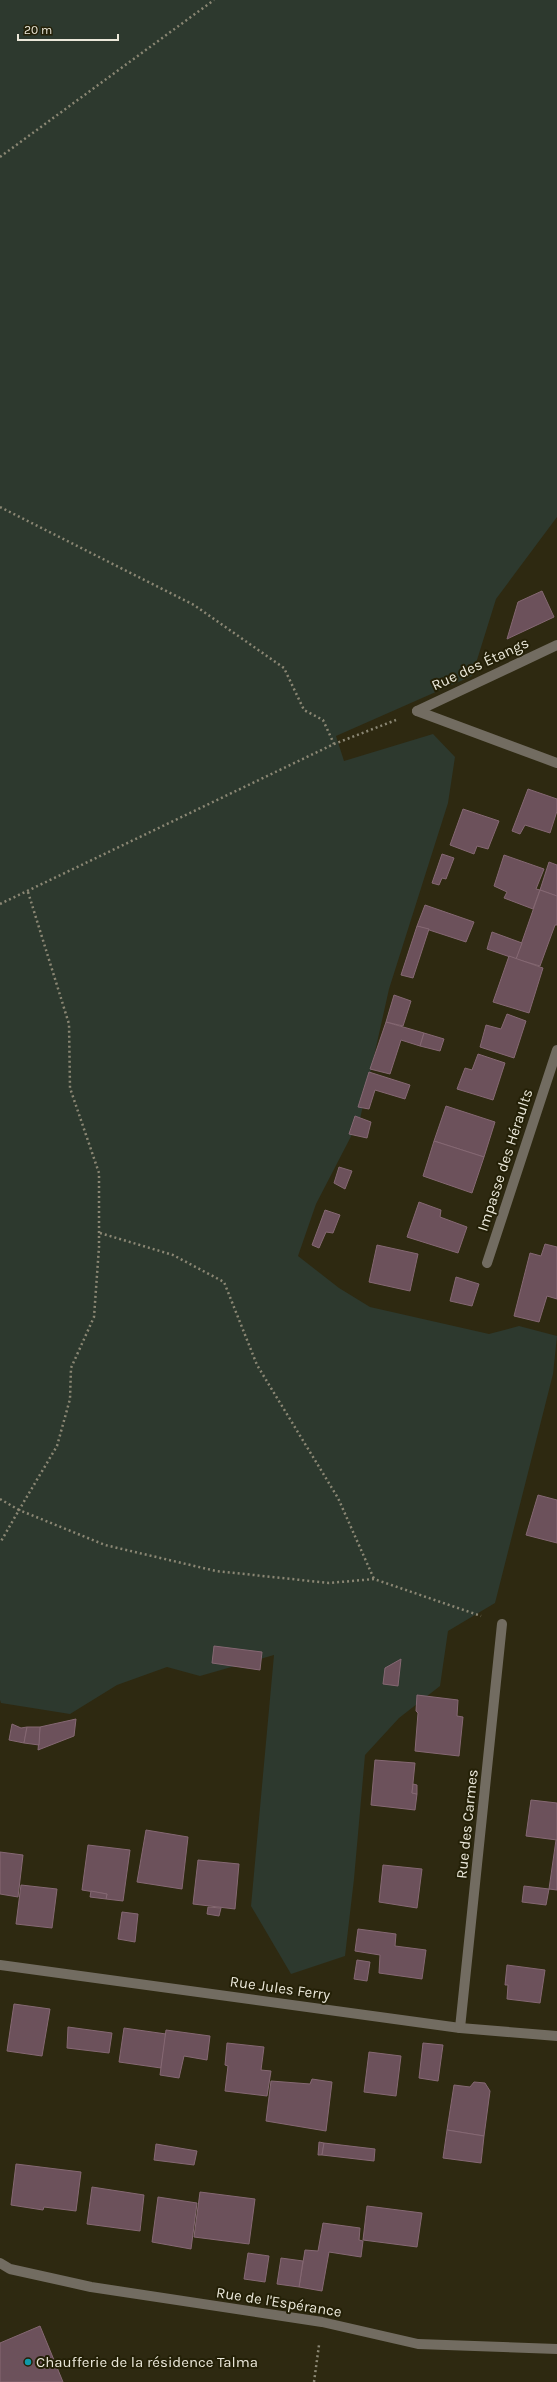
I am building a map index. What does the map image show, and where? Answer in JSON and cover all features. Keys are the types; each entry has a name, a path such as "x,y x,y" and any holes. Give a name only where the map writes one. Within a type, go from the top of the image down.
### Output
{"street":[{"name":"Rue des Étangs","path":"416,711 557,645"},
{"path":"416,711 557,763"},
{"name":"Impasse des Héraults","path":"487,1263 554,1068 557,1050"},
{"name":"Rue des Carmes","path":"460,2028 502,1624"},
{"name":"Rue Jules Ferry","path":"0,1965 460,2028 557,2036"},
{"name":"Rue de l'Espérance","path":"0,2263 10,2269 91,2287 322,2322 418,2344 557,2349"}],"path":[{"path":"0,157 214,0"},
{"path":"0,507 194,606 284,668 304,710 323,720 334,744"},
{"path":"0,904 28,892 334,744 416,711"},
{"path":"0,1543 57,1446 70,1399 71,1368 94,1317 100,1233 99,1173 70,1088 69,1024 28,892"},
{"path":"100,1233 173,1255 224,1282 257,1365 338,1498 374,1579"},
{"path":"0,1499 19,1510 105,1545 216,1571 329,1583 374,1579 502,1624"},
{"path":"314,2382 322,2322"}],"green space":[{"path":"0,0 557,0 557,517 496,599 472,676 336,736 344,761 433,734 455,757 448,803 389,989 360,1119 316,1204 298,1256 339,1288 370,1307 489,1334 519,1326 557,1336 553,1374 495,1603 448,1631 440,1686 399,1718 365,1755 354,1879 345,1956 291,1974 251,1906 274,1655 200,1676 167,1667 117,1685 70,1714 1,1703 0,1700"}],"building":[{"path":"542,591 554,617 507,639 518,602"},
{"path":"528,789 557,799 557,811 550,833 525,825 520,834 512,831"},
{"path":"463,809 499,821 488,849 477,846 474,854 450,845"},
{"path":"442,854 454,858 446,879 442,878 439,885 432,883"},
{"path":"504,855 544,869 536,889 540,890 533,909 504,898 507,892 494,886"},
{"path":"549,862 557,865 557,896 540,890"},
{"path":"540,890 557,896 557,925 555,925 540,966 516,959"},
{"path":"425,905 474,922 466,942 417,926"},
{"path":"417,926 429,929 413,978 401,975"},
{"path":"492,932 522,943 516,959 487,949"},
{"path":"509,956 543,968 529,1013 493,1002"},
{"path":"394,995 411,1001 403,1026 386,1022"},
{"path":"507,1014 526,1021 514,1058 480,1047 486,1025 501,1029"},
{"path":"386,1022 424,1033 420,1046 401,1040 390,1074 370,1069"},
{"path":"424,1033 444,1039 440,1051 420,1046"},
{"path":"478,1054 505,1063 493,1100 457,1089 465,1068 472,1070"},
{"path":"369,1072 410,1085 405,1099 375,1090 369,1109 358,1107"},
{"path":"446,1106 495,1122 484,1157 434,1141"},
{"path":"355,1116 371,1122 367,1138 349,1134"},
{"path":"434,1141 484,1157 472,1193 423,1176"},
{"path":"339,1167 352,1171 345,1189 334,1183"},
{"path":"419,1202 441,1210 440,1217 467,1227 458,1253 407,1237"},
{"path":"325,1210 340,1215 333,1233 326,1232 319,1248 312,1245"},
{"path":"545,1244 557,1247 557,1299 547,1296 539,1322 514,1316 530,1253 541,1256"},
{"path":"377,1245 418,1254 410,1291 369,1282"},
{"path":"456,1277 479,1284 472,1306 450,1301"},
{"path":"538,1495 557,1500 557,1543 526,1535"},
{"path":"214,1646 262,1652 260,1670 212,1663"},
{"path":"401,1659 398,1686 383,1684 385,1668"},
{"path":"417,1695 458,1700 457,1716 463,1717 459,1756 415,1751 418,1713 416,1711"},
{"path":"76,1719 74,1736 38,1750 40,1727"},
{"path":"12,1724 21,1728 27,1727 24,1743 9,1740"},
{"path":"27,1727 40,1727 39,1745 24,1743"},
{"path":"375,1760 415,1763 412,1793 417,1794 415,1810 371,1805"},
{"path":"413,1784 417,1785 417,1794 412,1793"},
{"path":"531,1800 557,1803 557,1840 526,1836"},
{"path":"146,1830 188,1837 182,1889 137,1882"},
{"path":"557,1840 557,1890 549,1889"},
{"path":"88,1845 130,1850 123,1901 106,1899 107,1894 82,1890"},
{"path":"0,1852 23,1855 18,1897 0,1894"},
{"path":"198,1860 239,1864 235,1909 193,1904"},
{"path":"383,1865 422,1869 417,1908 379,1902"},
{"path":"21,1885 57,1889 52,1928 16,1924"},
{"path":"524,1886 549,1889 546,1905 522,1902"},
{"path":"91,1891 107,1894 106,1899 90,1897"},
{"path":"208,1907 221,1908 219,1916 207,1914"},
{"path":"122,1912 138,1914 135,1942 118,1939"},
{"path":"358,1929 396,1934 395,1946 426,1950 422,1979 379,1973 380,1955 355,1951"},
{"path":"357,1960 370,1962 367,1981 354,1979"},
{"path":"507,1965 545,1970 540,2003 507,1999 508,1985 505,1985"},
{"path":"14,2004 50,2009 42,2056 7,2051"},
{"path":"68,2027 112,2033 109,2053 67,2048"},
{"path":"124,2028 166,2034 161,2068 119,2062"},
{"path":"166,2030 210,2036 207,2060 184,2056 179,2078 160,2075"},
{"path":"227,2043 264,2047 261,2070 271,2071 267,2096 225,2091 228,2066 225,2065"},
{"path":"423,2043 443,2045 438,2081 419,2078"},
{"path":"369,2052 401,2056 396,2096 364,2092"},
{"path":"312,2079 332,2082 326,2131 266,2121 271,2081 310,2084"},
{"path":"474,2082 485,2083 490,2091 484,2136 447,2130 454,2085 470,2087"},
{"path":"447,2130 484,2136 481,2163 443,2158"},
{"path":"319,2142 324,2143 322,2155 318,2155"},
{"path":"324,2143 375,2149 374,2161 322,2155"},
{"path":"156,2144 197,2151 194,2165 154,2160"},
{"path":"16,2164 81,2172 76,2211 44,2207 43,2210 11,2205"},
{"path":"92,2187 144,2195 140,2231 87,2224"},
{"path":"200,2192 255,2199 249,2244 194,2237"},
{"path":"158,2197 197,2203 191,2249 152,2242"},
{"path":"367,2206 422,2213 417,2247 363,2240"},
{"path":"323,2223 360,2228 359,2240 363,2241 361,2257 329,2252 322,2291 299,2287 305,2250 318,2251"},
{"path":"248,2253 269,2256 265,2282 244,2279"},
{"path":"281,2258 303,2261 299,2287 277,2284"},
{"name":"Chaufferie de la résidence Talma","path":"40,2326 63,2382 0,2382 0,2343"}],"place":[{"name":"Chaufferie de la résidence Talma","path":"28,2362"}]}
